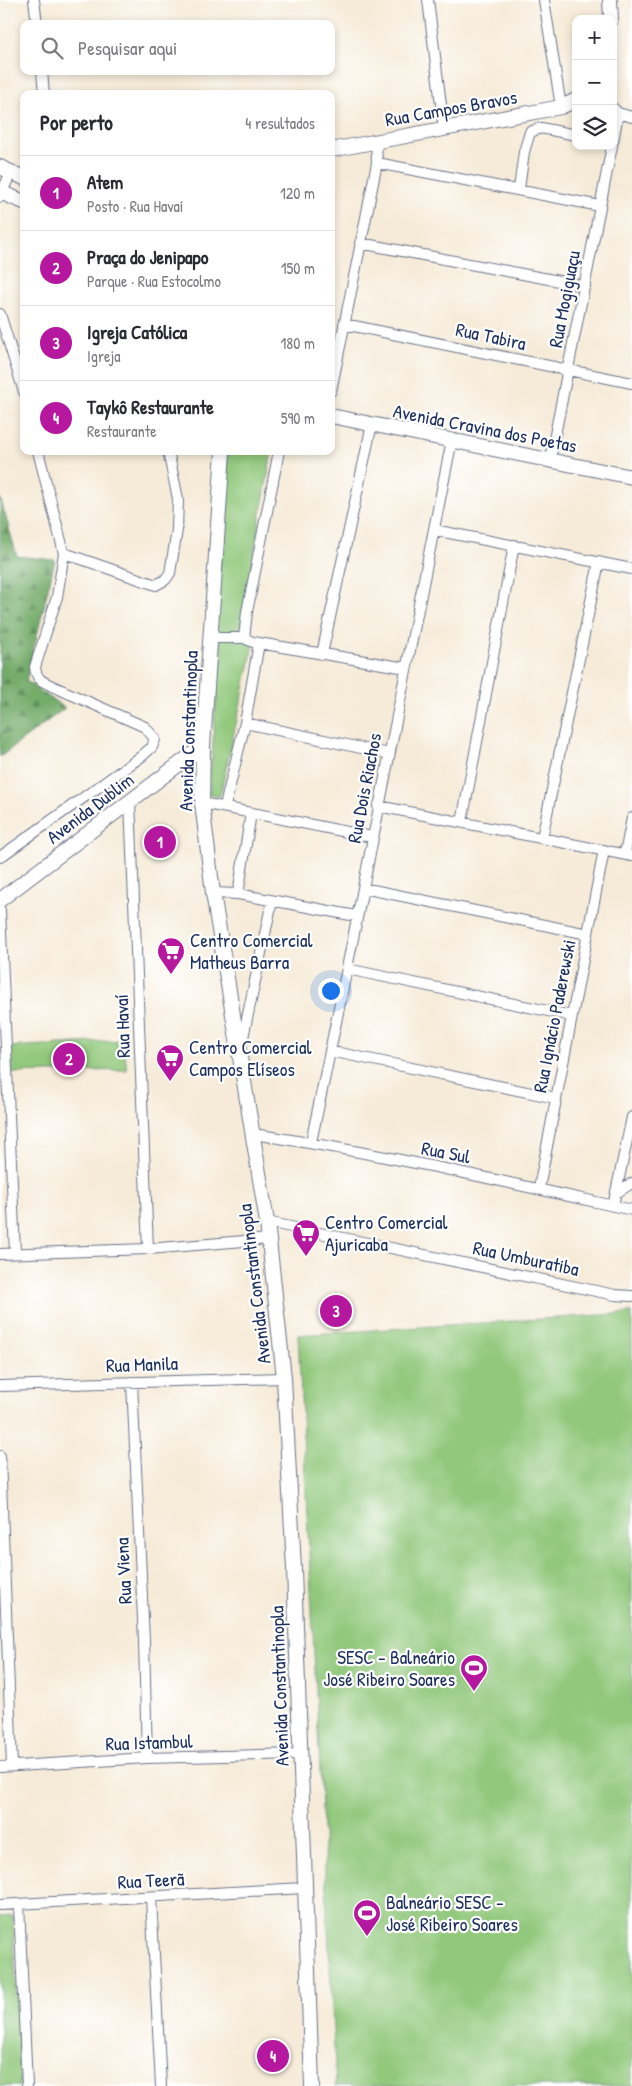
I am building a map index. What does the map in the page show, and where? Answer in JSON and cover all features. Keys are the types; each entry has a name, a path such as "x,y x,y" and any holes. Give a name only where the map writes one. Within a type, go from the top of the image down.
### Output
{"street":[{"path":"34,0 36,20"},
{"path":"428,0 444,129"},
{"path":"544,0 561,107"},
{"path":"610,0 611,15"},
{"path":"42,75 44,90"},
{"name":"Rua Campos Bravos","path":"335,149 561,107 572,102"},
{"path":"617,111 632,117"},
{"path":"519,189 524,152 530,132 541,128 572,134"},
{"path":"335,370 377,163 376,141"},
{"name":"Rua Mogiguaçu","path":"550,460 611,150"},
{"path":"377,163 600,206"},
{"path":"20,176 5,170 1,194 20,201"},
{"path":"360,243 585,286"},
{"path":"0,314 20,364"},
{"name":"Rua Tabira","path":"344,324 632,383"},
{"name":"Avenida Cravina dos Poetas","path":"335,417 632,477"},
{"path":"322,654 372,424"},
{"name":"Rua Dois Riachos","path":"310,1142 347,969 388,754 452,440"},
{"path":"0,857 155,743 154,736 145,727 38,679 35,667 57,597 64,553 39,455"},
{"path":"64,553 156,585 161,584 168,578 177,530 178,499 169,455"},
{"name":"Avenida Constantinopla","path":"223,455 203,746 202,803 213,893 267,1222 284,1378 312,2086"},
{"path":"244,638 247,612 278,455"},
{"path":"434,530 632,569"},
{"path":"462,822 514,545"},
{"path":"542,838 599,562"},
{"path":"210,638 244,638 259,643 406,668"},
{"path":"225,806 244,723 259,643"},
{"path":"244,723 388,754"},
{"name":"Avenida Dublim","path":"0,900 203,746"},
{"name":"Rua Havaí","path":"130,801 148,1249"},
{"path":"202,803 225,806 372,837"},
{"path":"378,806 629,855 632,818"},
{"path":"238,894 251,813"},
{"name":"Rua Ignácio Paderewski","path":"539,1188 604,850"},
{"path":"363,888 588,934"},
{"path":"213,893 238,894 356,916"},
{"path":"240,1050 272,901"},
{"path":"0,910 14,1253"},
{"path":"347,969 572,1016"},
{"path":"330,1051 556,1098"},
{"path":"613,1206 632,1117"},
{"name":"Rua Sul","path":"253,1134 310,1142 539,1188 632,1210"},
{"path":"616,1193 632,1183"},
{"name":"Rua Umburatiba","path":"267,1222 615,1295 632,1296"},
{"path":"0,1254 148,1249 268,1239"},
{"name":"Rua Manila","path":"0,1386 284,1378"},
{"name":"Rua Viena","path":"132,1382 144,1641 147,1758"},
{"path":"0,1456 12,1766"},
{"name":"Rua Istambul","path":"0,1767 147,1758 300,1754"},
{"name":"Rua Teerã","path":"0,1905 304,1888"},
{"path":"151,1898 161,2086"},
{"path":"19,1905 26,2086"}],"green space":[{"path":"228,455 271,455 239,636 255,639 220,796 209,794 221,636 215,635"},
{"path":"0,497 17,556 55,560 26,681 65,708 0,757"},
{"path":"123,1040 127,1070 12,1073 11,1047"},
{"name":"SESC - Balneário José Ribeiro Soares","path":"632,1313 632,2086 336,2086 298,1335"},
{"path":"13,1916 20,2086 0,2086 0,1917"}],"place":[{"name":"Atem","path":"160,842"},
{"name":"Centro Comercial Matheus Barra","path":"171,975"},
{"name":"Praça do Jenipapo","path":"69,1059"},
{"name":"Centro Comercial Campos Elíseos","path":"170,1082"},
{"name":"Centro Comercial Ajuricaba","path":"306,1257"},
{"name":"Igreja Católica","path":"336,1311"},
{"name":"SESC - Balneário José Ribeiro Soares","path":"474,1692"},
{"name":"Balneário SESC - José Ribeiro Soares","path":"367,1937"},
{"name":"Taykô Restaurante","path":"273,2056"}]}
